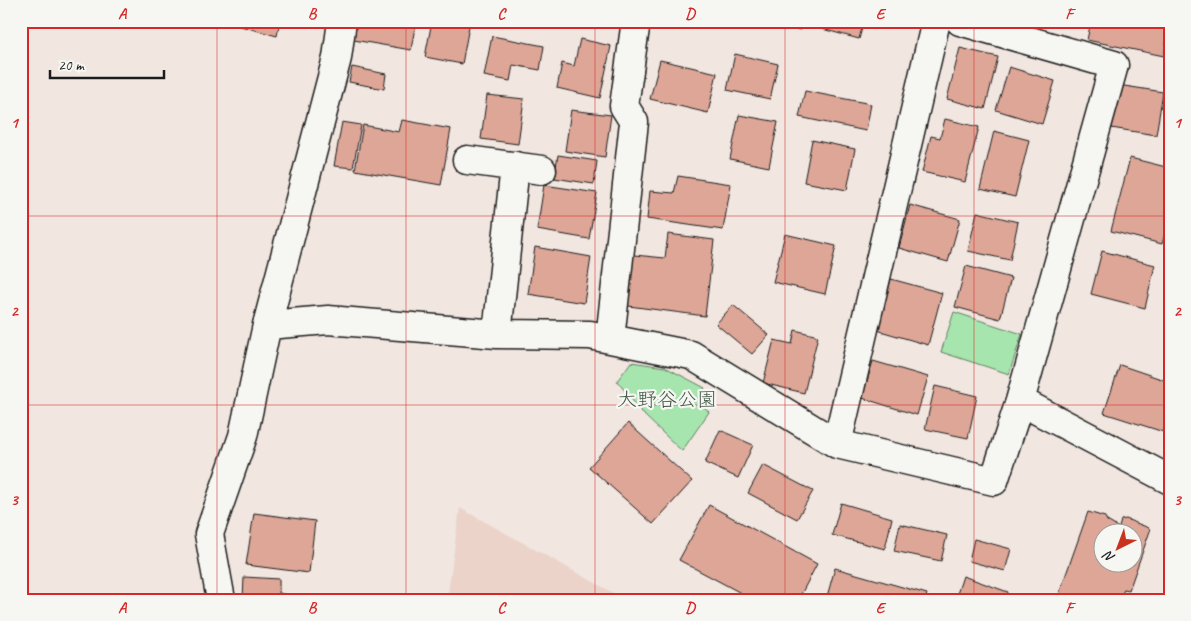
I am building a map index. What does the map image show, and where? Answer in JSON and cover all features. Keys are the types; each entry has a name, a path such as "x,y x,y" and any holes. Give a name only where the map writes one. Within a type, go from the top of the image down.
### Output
{"street":[{"path":"221,600 209,534 243,436 267,325 337,58 342,21"},
{"path":"610,339 634,122 624,106 636,21"},
{"path":"837,444 936,21"},
{"path":"267,325 328,320 497,334 590,335 691,355 837,444 994,482 1020,401 1114,65 960,21"},
{"path":"467,160 542,170"},
{"path":"497,334 515,166"},
{"path":"1020,401 1170,480"}],"shaded area":[{"path":"460,508 626,600 447,600"}],"green space":[{"path":"954,312 1022,334 1009,374 941,352"},
{"name":"大野谷公園","path":"631,362 665,367 705,388 697,399 709,412 682,451 645,416 617,381"}],"building":[{"path":"222,21 280,21 277,36"},
{"path":"352,21 416,21 411,50 348,39"},
{"path":"432,21 470,21 462,64 425,57"},
{"path":"770,21 802,21 800,30"},
{"path":"817,21 864,21 859,39 815,27"},
{"path":"1091,21 1170,21 1164,56 1087,40"},
{"path":"492,36 544,46 540,70 513,65 510,81 484,76"},
{"path":"580,39 611,46 600,98 557,88 562,63 574,66"},
{"path":"960,48 998,57 985,109 947,99"},
{"path":"735,54 778,64 770,99 727,90"},
{"path":"660,60 717,73 708,113 650,99"},
{"path":"352,67 386,74 384,89 349,82"},
{"path":"1009,67 1055,81 1042,124 996,110"},
{"path":"1118,85 1163,92 1156,135 1111,128"},
{"path":"805,91 871,104 866,131 799,117"},
{"path":"487,95 524,99 518,144 481,139"},
{"path":"571,110 611,115 605,157 565,151"},
{"path":"739,115 778,122 769,167 730,159"},
{"path":"945,119 979,127 965,182 922,172 931,136 940,138"},
{"path":"402,120 451,129 441,185 355,170 363,125 399,132"},
{"path":"342,122 361,125 353,168 334,166"},
{"path":"994,131 1029,140 1015,197 980,189"},
{"path":"812,140 855,149 847,190 804,182"},
{"path":"558,155 597,161 594,184 554,178"},
{"path":"1130,158 1170,168 1170,215 1162,244 1111,231"},
{"path":"678,176 731,184 723,230 647,219 650,191 674,193"},
{"path":"544,185 597,193 589,239 537,230"},
{"path":"910,205 960,219 948,262 899,248"},
{"path":"977,212 1018,222 1010,260 968,251"},
{"path":"668,234 714,240 705,316 621,305 624,254 665,258"},
{"path":"785,234 836,246 825,294 773,282"},
{"path":"535,247 591,257 584,303 528,294"},
{"path":"1102,251 1155,265 1145,308 1091,294"},
{"path":"966,266 1011,278 1000,319 955,307"},
{"path":"891,279 942,293 928,345 877,330"},
{"path":"733,305 769,335 752,354 716,324"},
{"path":"795,330 818,336 804,393 763,383 774,340 792,344"},
{"path":"873,361 928,377 917,415 862,398"},
{"path":"1120,365 1170,382 1170,434 1104,413"},
{"path":"935,386 977,396 968,438 925,429"},
{"path":"628,423 692,481 653,524 589,467"},
{"path":"720,430 753,445 738,478 705,463"},
{"path":"763,465 813,491 797,519 748,493"},
{"path":"841,503 892,518 885,549 832,535"},
{"path":"709,505 817,564 798,600 754,600 679,560"},
{"path":"1088,512 1105,517 1112,524 1094,524 1094,574 1135,574 1129,590 1124,589 1120,600 1067,600 1058,597"},
{"path":"254,513 315,521 309,573 246,565"},
{"path":"1126,519 1139,524 1120,524 1121,520"},
{"path":"900,524 947,535 941,561 894,551"},
{"path":"1144,526 1149,528 1150,531 1144,548"},
{"path":"974,539 1011,549 1005,571 969,561"},
{"path":"835,568 927,594 925,600 826,600"},
{"path":"963,576 1008,592 1006,600 955,600"},
{"path":"244,577 279,579 279,593 291,596 291,600 243,600"}]}
